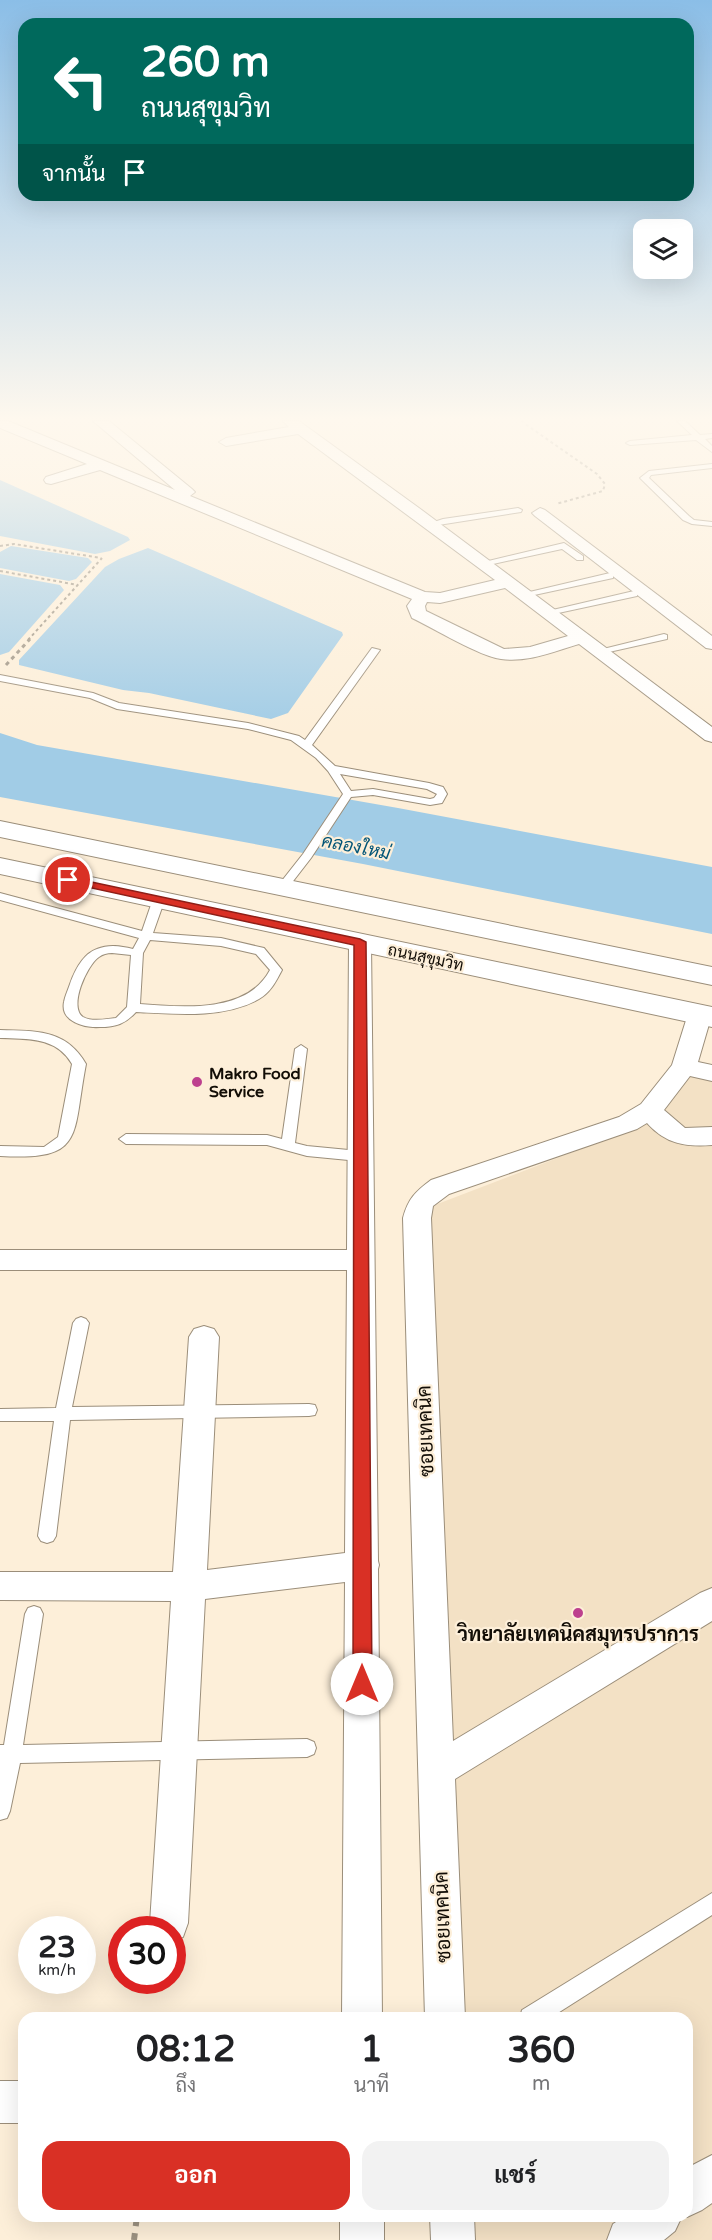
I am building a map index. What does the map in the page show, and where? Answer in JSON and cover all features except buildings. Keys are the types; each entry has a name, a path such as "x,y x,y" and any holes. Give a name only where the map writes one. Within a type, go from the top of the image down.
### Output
{"highway":[{"path":"0,829 712,976"},
{"name":"ถนนสุขุมวิท","path":"0,866 706,1016"}],"street":[{"path":"250,526 422,597 440,598 509,582"},
{"path":"434,526 712,736"},
{"path":"556,526 712,644"},
{"path":"422,597 416,606 418,614 500,654 509,655 533,651 580,638"},
{"path":"360,942 359,1156 363,1566 362,2012"},
{"name":"ซอยเทคนิค","path":"445,2012 417,1218 421,1202 440,1187 628,1123 650,1110 698,1070 706,1016"},
{"path":"650,1110 671,1134 689,1138 712,1136"},
{"path":"0,1260 360,1260"},
{"path":"169,1916 204,1337"},
{"path":"0,1586 189,1587 363,1566"},
{"path":"436,1771 712,1603"},
{"path":"0,2102 18,2102"},
{"path":"693,2190 712,2176"},
{"path":"362,2222 362,2240"},
{"path":"452,2222 453,2240"},
{"path":"629,2240 652,2222"}],"lane":[{"path":"551,536 580,558"},
{"path":"484,563 564,546"},
{"path":"525,594 610,576"},
{"path":"549,612 634,594"},
{"path":"600,651 664,637"},
{"path":"306,746 375,650"},
{"path":"0,678 93,696 117,706 248,726 295,738 332,769 347,796"},
{"path":"283,886 307,856 347,796 373,792 430,802 438,801 442,794 439,789 429,786 332,769"},
{"path":"0,896 146,936 220,942 260,951 276,970 267,987 238,1004 192,1010 133,1008"},
{"path":"136,953 122,949 109,949 86,961 76,981 70,1003 72,1013 79,1020 91,1024 120,1021 133,1008 136,953 146,936 159,899"},
{"path":"0,1151 43,1152 58,1148 65,1139 79,1064 74,1052 60,1042 42,1035 1,1038"},
{"path":"288,1145 301,1049"},
{"path":"126,1139 267,1140 307,1151 359,1156"},
{"path":"47,1536 63,1414 81,1323"},
{"path":"0,1415 309,1410"},
{"path":"0,1811 6,1754 34,1614"},
{"path":"6,1754 307,1748"},
{"path":"539,2012 712,1903"}],"path":[{"path":"0,545 14,544 102,558 0,672"},
{"path":"0,571 78,585"},
{"path":"134,2240 136,2222"}],"shaded area":[{"name":"วิทยาลัยเทคนิคสมุทรปราการ","path":"687,1075 712,1079 712,2240 471,2240 470,2222 693,2222 693,2012 462,2012 427,1208 646,1124"}],"water":[{"path":"0,526 102,526 130,540 110,551 95,554 0,536"},
{"path":"11,546 88,558 92,562 76,579 69,581 0,568 0,552"},
{"path":"148,548 342,632 343,635 288,713 271,719 149,693 123,690 19,665 19,660 105,567"},
{"path":"0,574 60,585 64,590 9,652 0,655"},
{"name":"คลองใหม่","path":"0,733 37,745 398,808 712,867 712,934 363,864 0,797"}],"place":[{"name":"Makro Food Service","path":"197,1082"},
{"name":"วิทยาลัยเทคนิคสมุทรปราการ","path":"578,1613"}],"route":[{"path":"68,880 360,942 362,1684"}]}
